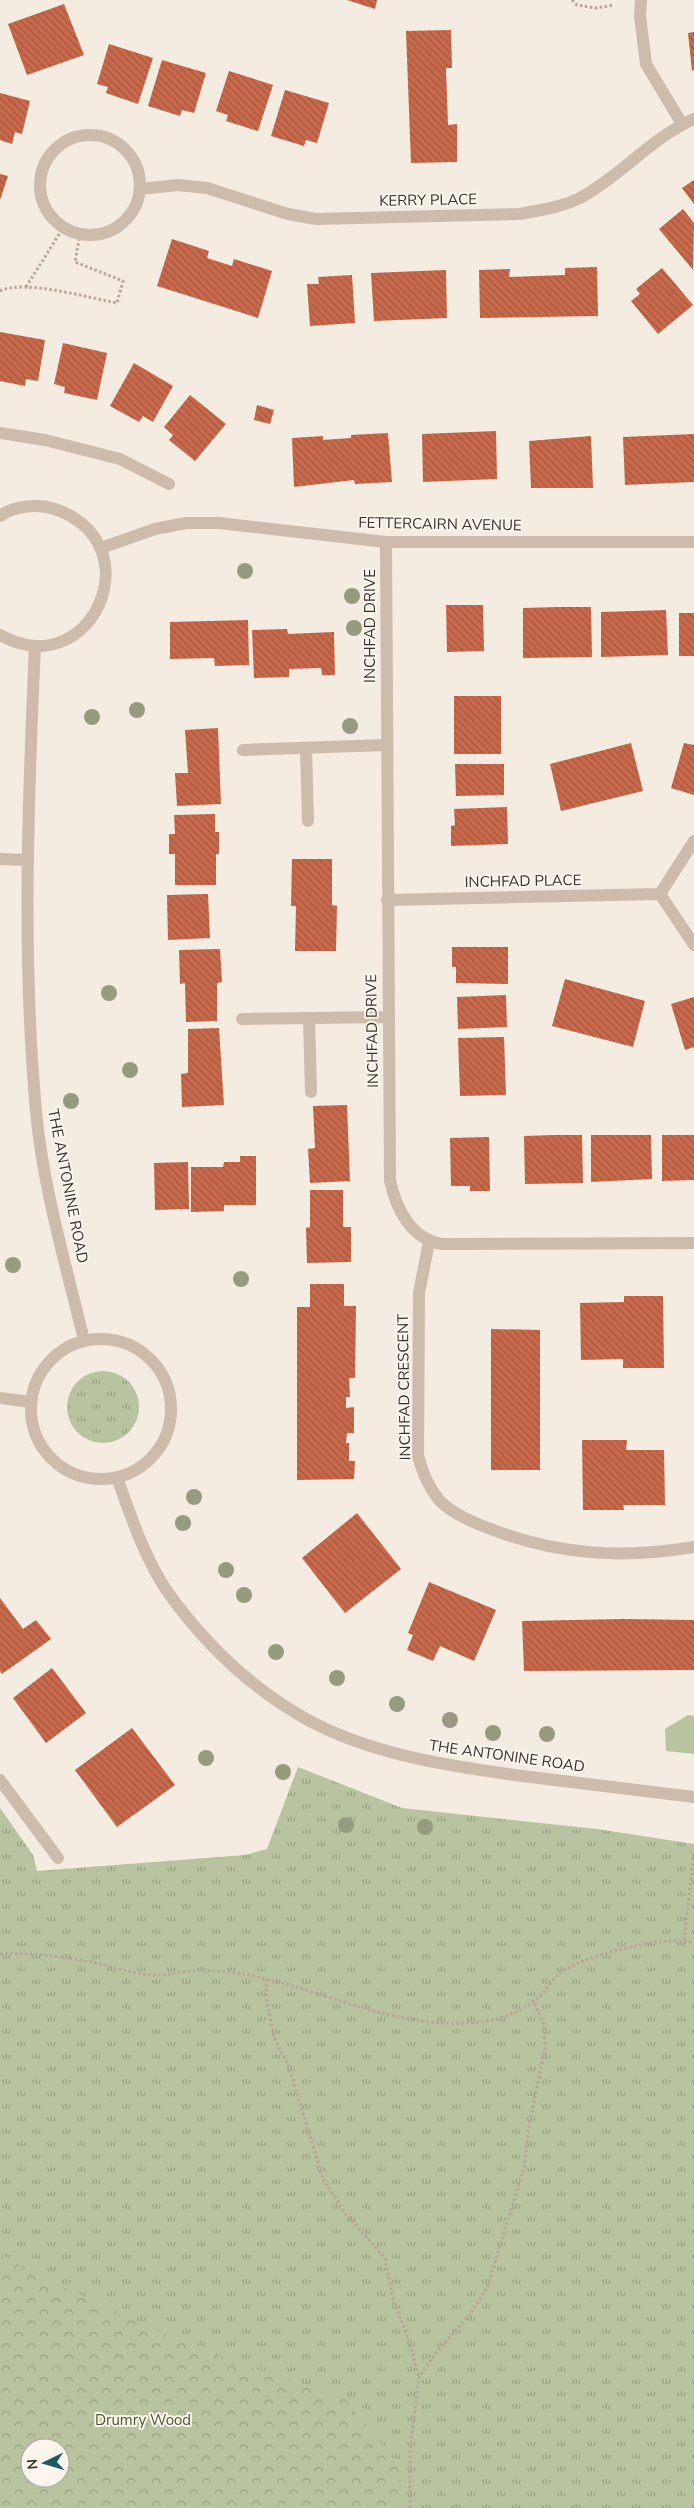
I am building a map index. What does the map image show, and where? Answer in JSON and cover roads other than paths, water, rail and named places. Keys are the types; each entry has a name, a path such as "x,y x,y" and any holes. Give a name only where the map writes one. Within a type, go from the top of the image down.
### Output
{"street":[{"path":"641,0 640,16 646,64 682,124"},
{"name":"KERRY PLACE","path":"140,189 178,185 207,188 288,214 316,219 520,214 548,209 578,198 607,180 682,124 694,119"},
{"path":"84,134 102,135 117,140 129,150 137,168 140,189 136,210 126,222 112,231 97,235 80,234 63,228 50,216 42,200 40,182 44,165 53,150 67,139 84,134"},
{"path":"0,433 45,440 120,459 169,484"},
{"path":"0,516 24,507 48,506 70,514 88,528 101,548 107,571 104,594 95,616 79,632 58,643 35,646 12,642 0,635"},
{"name":"FETTERCAIRN AVENUE","path":"101,548 155,528 186,523 219,523 386,542 694,542"},
{"name":"INCHFAD DRIVE","path":"386,542 390,1180 401,1213 414,1230 429,1242"},
{"name":"THE ANTONINE ROAD","path":"35,646 28,860 28,993 36,1112 51,1203 84,1340"},
{"path":"243,750 386,745"},
{"path":"306,748 308,821"},
{"path":"694,841 660,894 694,945"},
{"path":"0,859 28,860"},
{"name":"INCHFAD PLACE","path":"387,900 660,894"},
{"path":"242,1019 388,1017"},
{"path":"309,1018 311,1092"},
{"path":"429,1242 442,1244 694,1243"},
{"name":"INCHFAD CRESCENT","path":"429,1242 419,1293 418,1456 425,1479 440,1501 471,1522 517,1540 561,1550 628,1553 664,1552 694,1547"},
{"path":"109,1339 132,1345 152,1360 166,1381 171,1405 168,1429 157,1452 139,1468 116,1478 94,1479 73,1474 54,1462 40,1444 32,1424 31,1402 35,1385 42,1369 54,1356 68,1346 84,1340 109,1339"},
{"path":"0,1398 31,1402"},
{"name":"THE ANTONINE ROAD","path":"116,1478 141,1542 167,1590 204,1638 252,1683 308,1720 376,1748 444,1765 694,1797"},
{"path":"0,1780 58,1858"}],"park label":[{"name":"Drumry Wood","path":"143,2420"}]}
